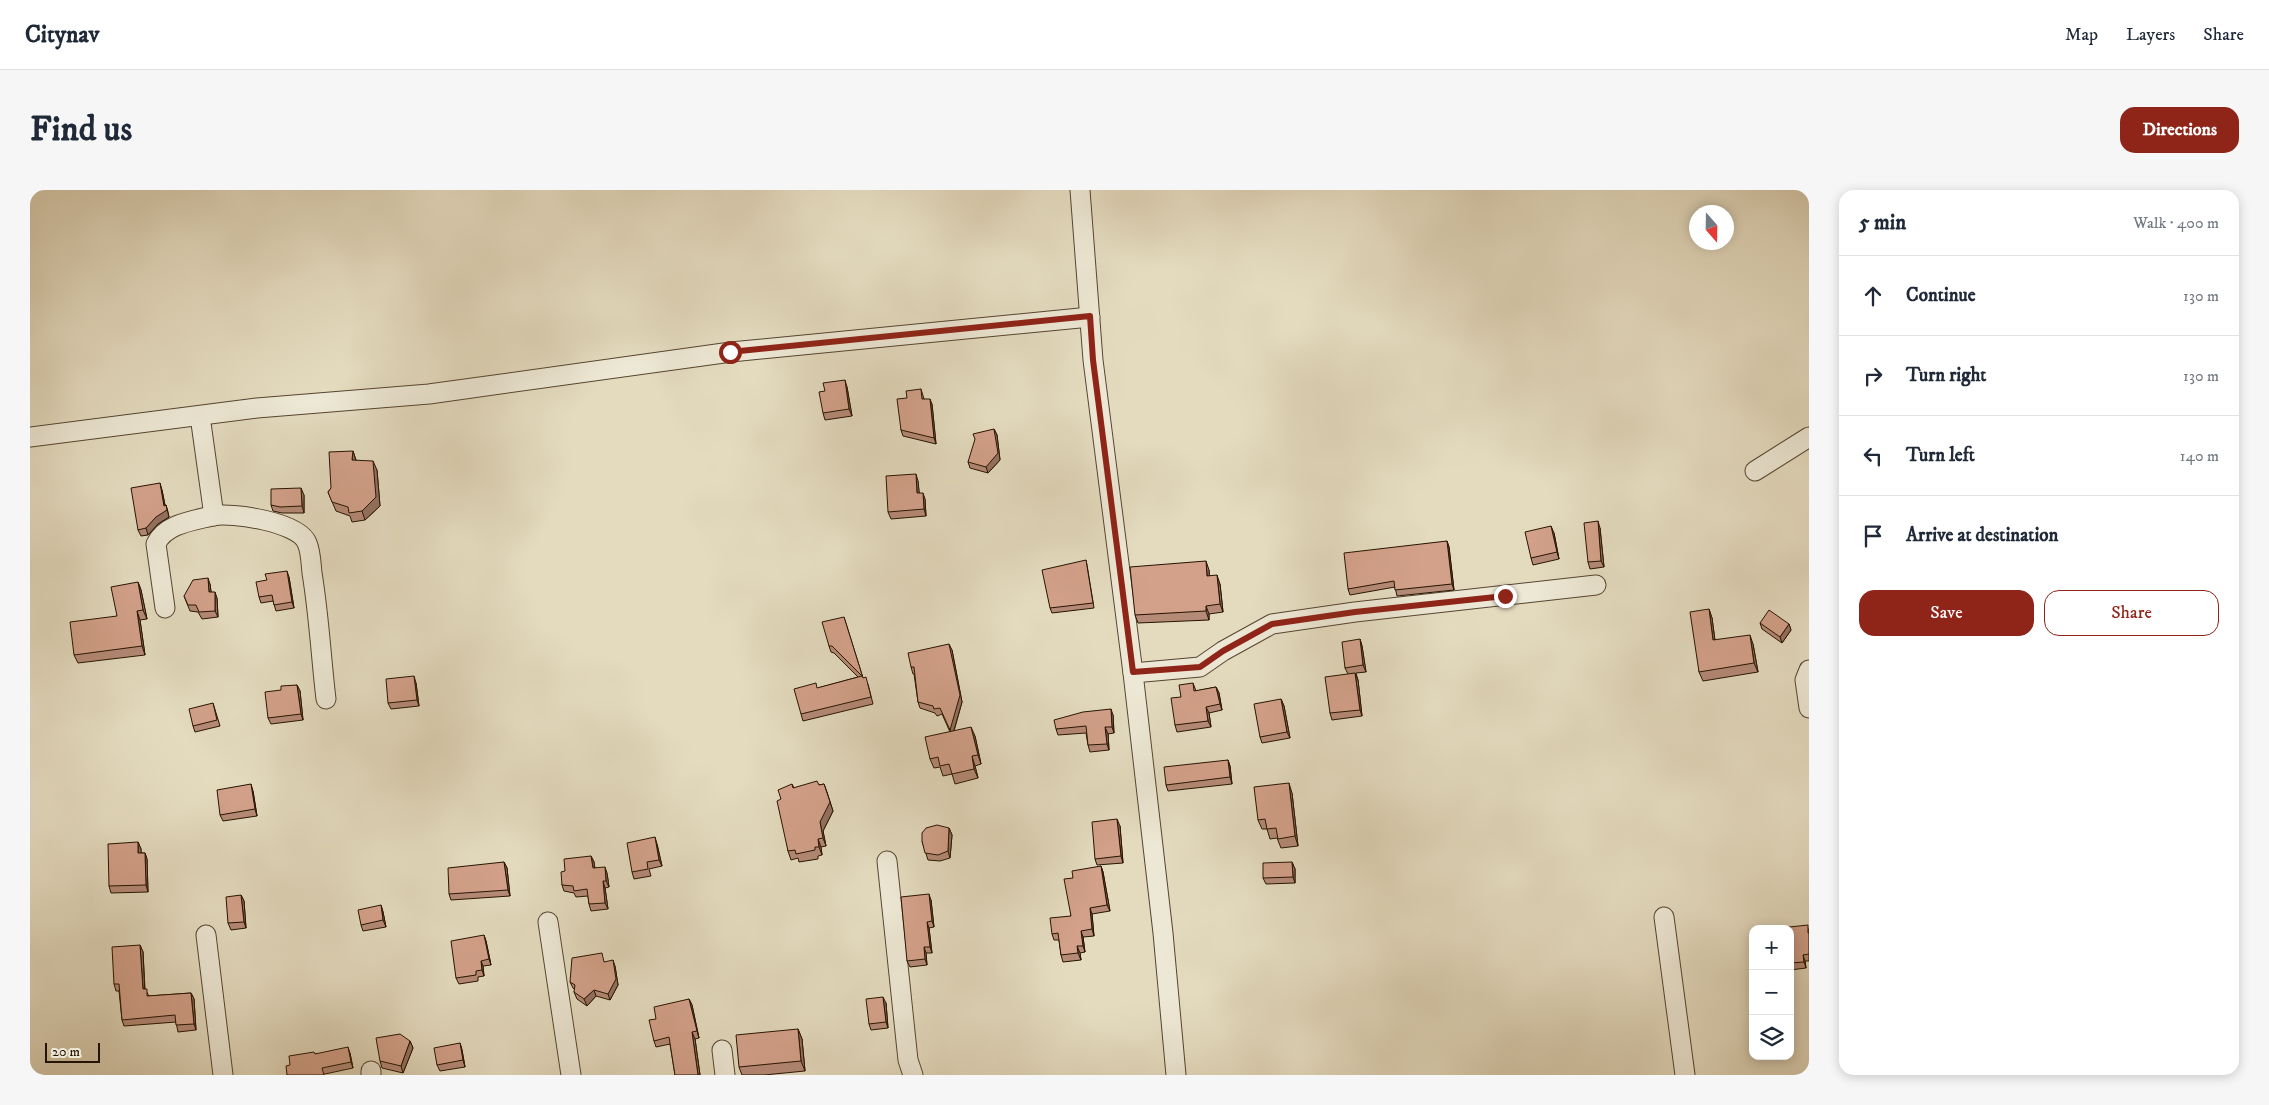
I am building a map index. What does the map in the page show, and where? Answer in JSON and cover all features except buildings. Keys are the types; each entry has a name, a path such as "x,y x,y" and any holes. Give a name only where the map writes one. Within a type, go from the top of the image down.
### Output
{"street":[{"path":"1080,190 1093,360 1133,672 1162,923 1176,1075"},
{"path":"30,437 257,408 429,394 730,352 1090,316"},
{"path":"200,416 214,516"},
{"path":"1755,471 1809,437"},
{"path":"166,608 156,544 160,536 170,528 214,516 260,518 293,528 307,542 315,586 326,699"},
{"path":"1133,672 1200,667 1223,651 1272,624 1355,612 1596,585"},
{"path":"1809,670 1805,680 1809,708"},
{"path":"887,861 908,1060 913,1075"},
{"path":"1664,916 1685,1075"},
{"path":"548,922 571,1075"},
{"path":"206,936 223,1075"},
{"path":"722,1050 725,1075"}],"route":[{"path":"730,352 1090,316 1093,360 1133,672 1200,667 1223,651 1272,624 1355,612 1505,596"}]}
